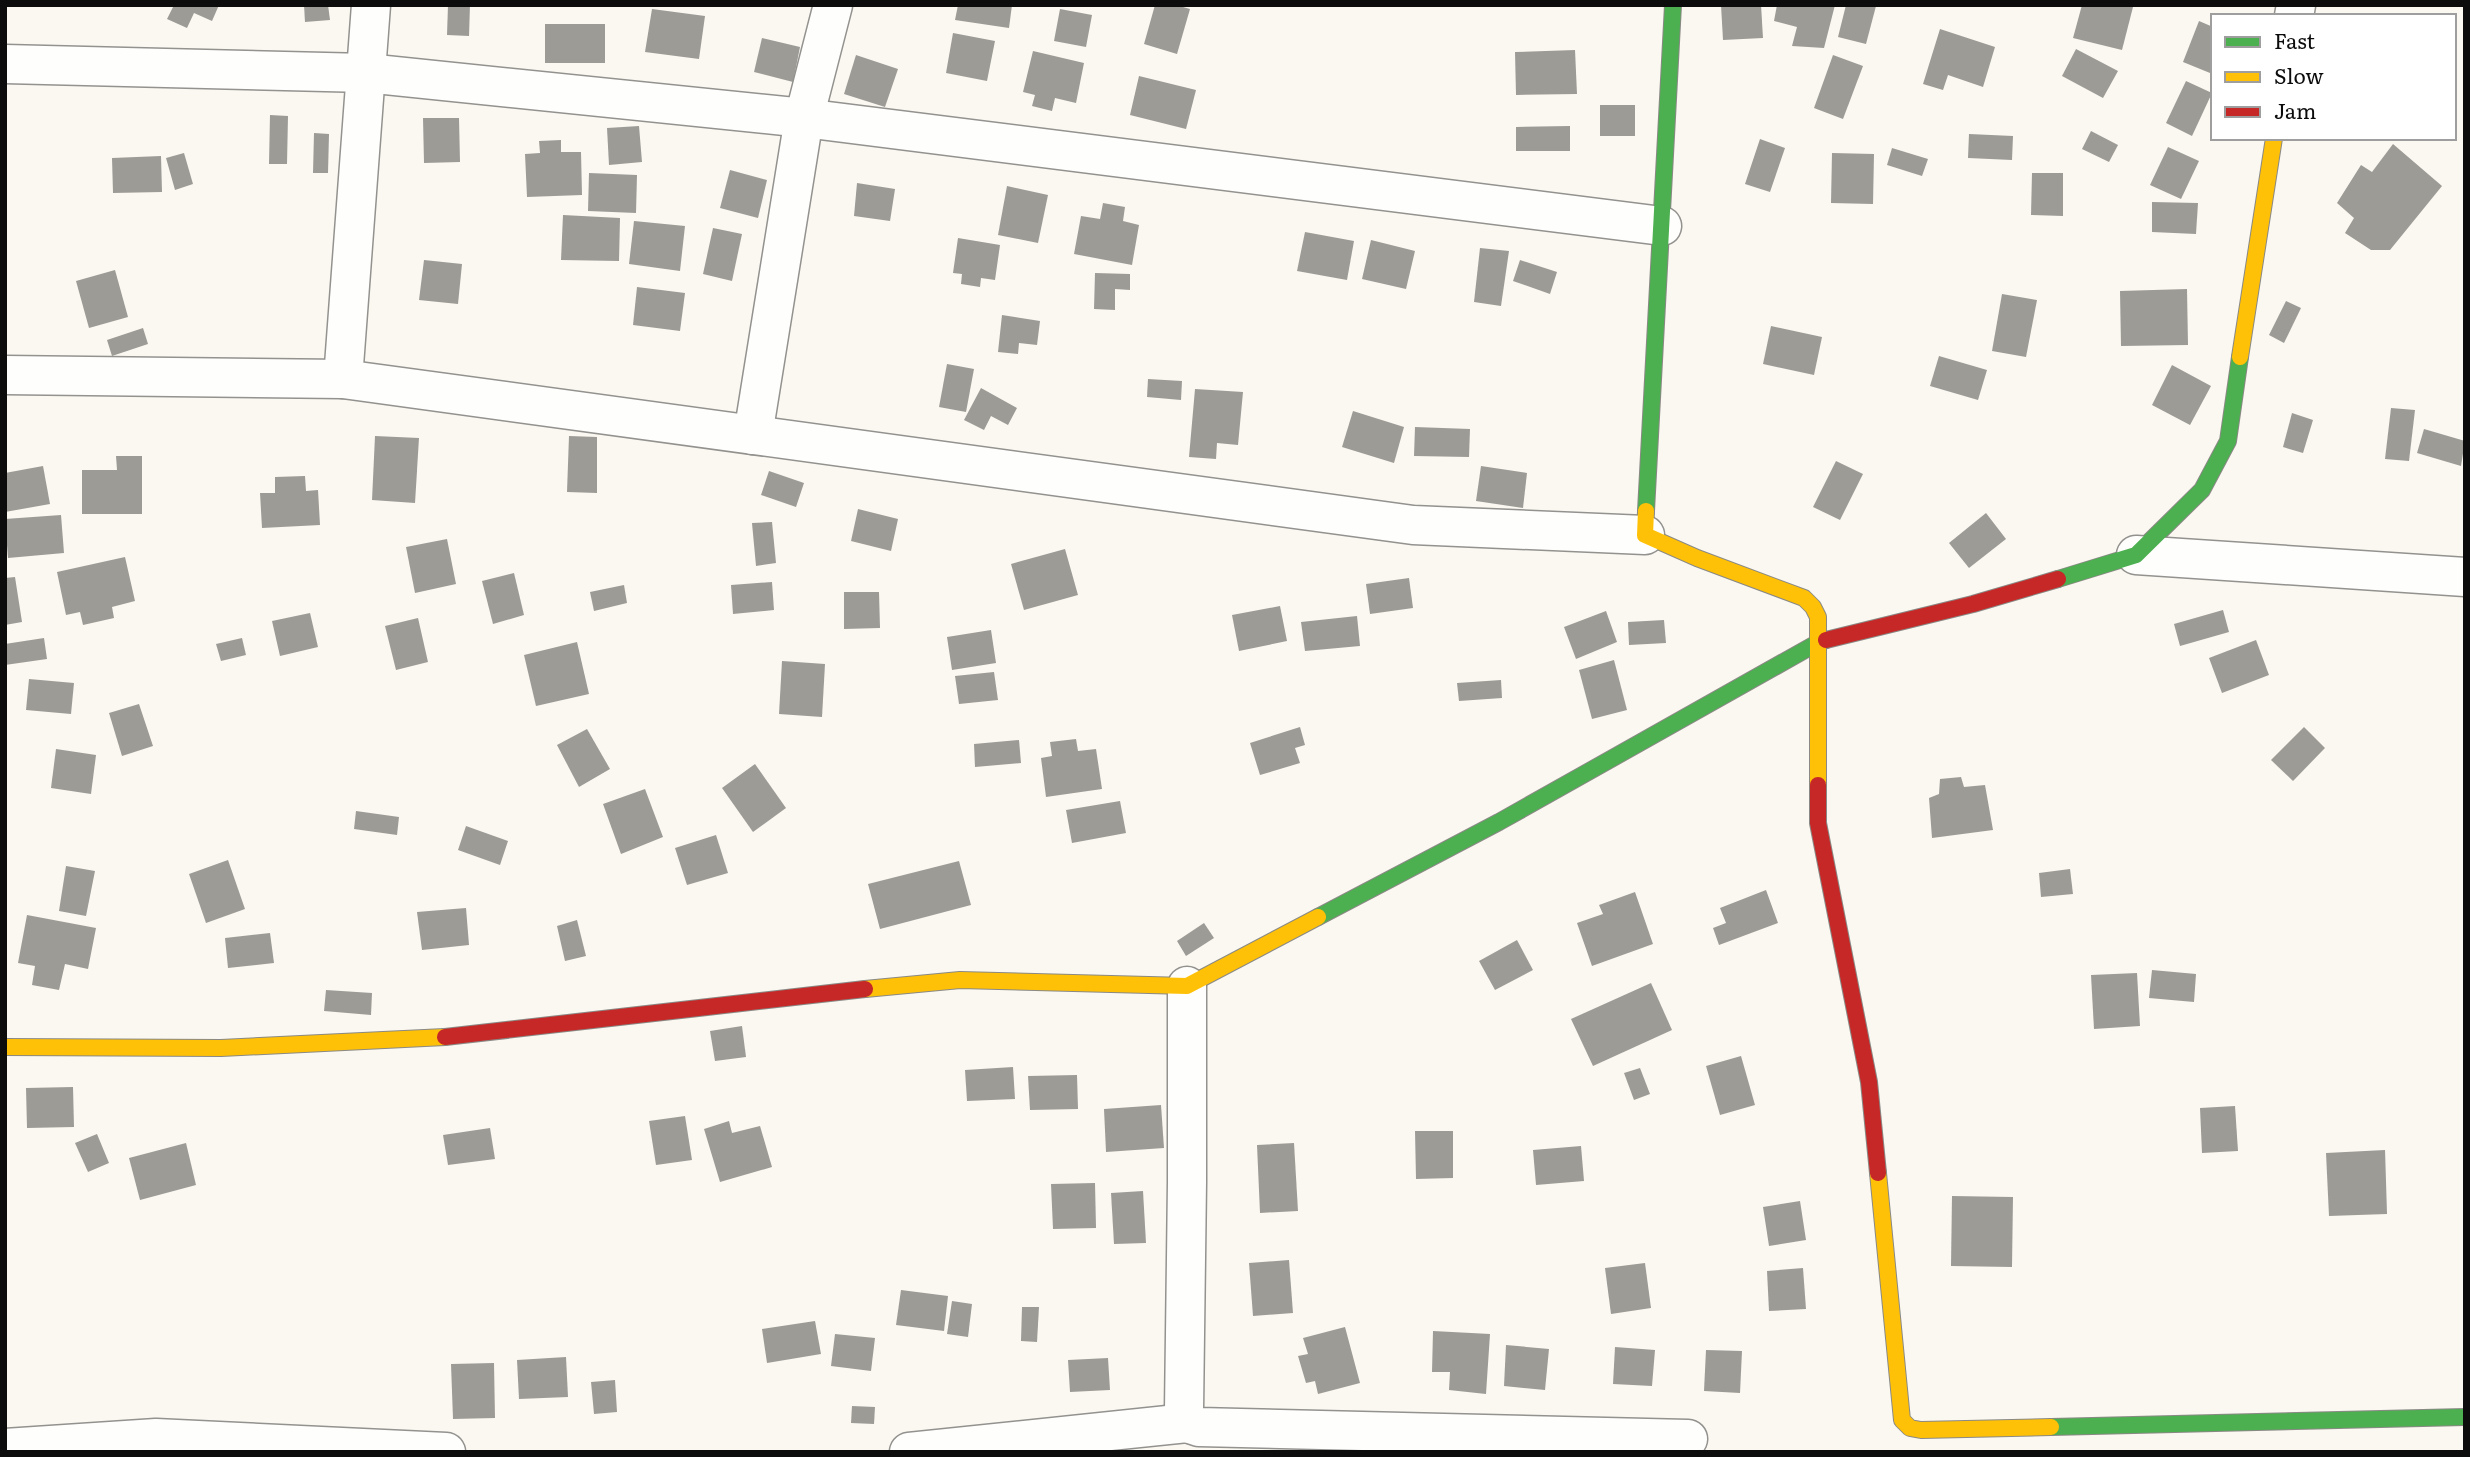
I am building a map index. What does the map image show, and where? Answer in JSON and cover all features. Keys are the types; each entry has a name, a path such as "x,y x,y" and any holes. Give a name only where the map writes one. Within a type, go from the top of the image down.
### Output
{"street":[{"path":"343,379 371,5"},
{"path":"752,435 804,118 833,5"},
{"path":"1645,535 1673,5"},
{"path":"5,64 366,73 804,118 1662,226"},
{"path":"2136,555 2202,490 2228,441 2274,140"},
{"path":"5,375 343,379 1413,525 1645,535 1804,598 1818,617 1818,823 1869,1082 1902,1420 1910,1428 1921,1430 2465,1417"},
{"path":"5,1047 221,1048 461,1036 960,980 1187,986 1499,822 1819,642 1973,604 2136,555 2465,578"},
{"path":"1187,986 1184,1410 1187,1423"},
{"path":"909,1452 1081,1444 1187,1423 1199,1427 1688,1438"},
{"path":"5,1448 161,1445 446,1452"}],"building":[{"path":"174,5 219,5 212,21 194,13 187,28 167,19"},
{"path":"304,5 328,5 330,20 305,22"},
{"path":"448,5 470,5 469,36 447,35"},
{"path":"958,5 1012,5 1009,28 955,20"},
{"path":"1155,5 1176,5 1190,9 1177,54 1144,44"},
{"path":"1721,5 1761,5 1763,38 1723,40"},
{"path":"1777,5 1835,5 1824,48 1792,46 1797,27 1774,21"},
{"path":"1846,5 1876,6 1866,44 1838,37"},
{"path":"2082,5 2133,7 2122,50 2073,38"},
{"path":"652,9 705,16 699,59 645,52"},
{"path":"1060,9 1092,15 1086,47 1054,41"},
{"path":"2199,21 2211,26 2210,73 2183,62"},
{"path":"545,24 605,24 605,63 545,63"},
{"path":"1940,29 1995,47 1983,87 1948,75 1943,90 1923,84"},
{"path":"953,33 995,41 987,81 946,73"},
{"path":"762,38 800,47 793,82 754,72"},
{"path":"2076,49 2118,71 2103,98 2062,76"},
{"path":"1575,50 1577,94 1516,95 1515,52"},
{"path":"1033,51 1084,63 1076,103 1055,98 1052,111 1032,106 1035,95 1023,92"},
{"path":"856,55 898,69 885,107 844,94"},
{"path":"1833,55 1863,66 1843,119 1814,108"},
{"path":"1139,76 1196,90 1186,129 1130,115"},
{"path":"2186,81 2211,93 2192,136 2166,123"},
{"path":"1600,105 1635,105 1635,136 1600,136"},
{"path":"270,115 288,116 287,164 269,164"},
{"path":"423,118 459,118 460,162 424,163"},
{"path":"639,126 642,162 609,165 607,128"},
{"path":"1570,126 1570,151 1516,151 1516,127"},
{"path":"2091,131 2118,145 2109,162 2082,149"},
{"path":"314,133 329,134 328,173 313,173"},
{"path":"1969,134 2013,136 2012,160 1968,158"},
{"path":"1760,139 1785,148 1770,192 1745,184"},
{"path":"561,140 561,152 581,152 582,195 527,197 525,154 540,153 539,141"},
{"path":"2393,144 2442,186 2390,250 2371,250 2345,233 2354,218 2337,203 2361,165 2372,172"},
{"path":"2168,147 2199,161 2181,199 2150,185"},
{"path":"1892,148 1928,159 1922,176 1887,165"},
{"path":"184,153 193,184 175,190 166,158"},
{"path":"1832,153 1874,154 1873,204 1831,203"},
{"path":"161,156 162,192 113,193 112,158"},
{"path":"730,170 767,180 758,218 720,208"},
{"path":"589,173 637,175 636,213 588,211"},
{"path":"2032,173 2063,173 2063,216 2031,215"},
{"path":"857,183 895,189 890,221 854,216"},
{"path":"1007,186 1048,195 1038,243 998,235"},
{"path":"2152,202 2198,203 2196,234 2152,232"},
{"path":"1103,203 1125,207 1123,221 1139,225 1132,265 1074,254 1081,216 1100,219"},
{"path":"563,215 620,218 619,261 561,260"},
{"path":"634,221 685,226 680,271 629,264"},
{"path":"713,228 742,234 732,281 703,274"},
{"path":"1305,232 1354,241 1347,280 1297,271"},
{"path":"958,238 1000,245 995,280 981,278 980,287 961,284 962,274 953,273"},
{"path":"1371,240 1415,251 1406,289 1362,279"},
{"path":"1480,248 1509,251 1501,306 1474,302"},
{"path":"424,260 462,264 458,304 419,300"},
{"path":"1520,260 1557,272 1550,294 1513,281"},
{"path":"115,270 128,317 89,328 76,281"},
{"path":"1095,273 1130,274 1130,290 1115,289 1115,310 1094,309"},
{"path":"637,287 685,293 680,331 633,325"},
{"path":"2187,289 2188,345 2121,346 2120,291"},
{"path":"2002,294 2037,300 2026,357 1992,351"},
{"path":"2286,301 2301,308 2284,343 2269,335"},
{"path":"1002,315 1040,321 1037,345 1019,343 1018,354 998,352"},
{"path":"1771,326 1822,337 1814,375 1763,364"},
{"path":"143,328 148,344 112,356 107,340"},
{"path":"1939,356 1987,370 1978,400 1930,386"},
{"path":"947,364 974,369 966,412 939,407"},
{"path":"2172,365 2211,386 2190,425 2152,405"},
{"path":"1148,379 1182,381 1181,400 1147,397"},
{"path":"981,388 1017,408 1008,425 991,416 984,430 964,420"},
{"path":"1195,389 1243,392 1238,445 1217,443 1216,459 1189,457"},
{"path":"2391,408 2415,410 2409,461 2385,459"},
{"path":"1353,411 1404,427 1394,463 1342,447"},
{"path":"2292,413 2313,420 2303,453 2283,447"},
{"path":"1415,427 1470,429 1469,457 1414,456"},
{"path":"2424,429 2465,441 2461,466 2417,453"},
{"path":"375,436 419,438 415,503 372,500"},
{"path":"569,436 597,437 597,493 567,492"},
{"path":"116,456 142,456 142,514 82,514 82,470 117,470"},
{"path":"1836,461 1863,474 1840,520 1813,507"},
{"path":"43,466 50,504 5,512 5,473"},
{"path":"1481,466 1527,473 1523,508 1476,501"},
{"path":"769,471 804,483 796,507 761,495"},
{"path":"305,476 306,491 318,490 320,525 262,528 260,493 275,493 275,477"},
{"path":"858,509 898,519 891,551 851,541"},
{"path":"1986,513 2006,539 1969,568 1949,543"},
{"path":"61,515 64,553 8,558 5,519"},
{"path":"772,522 776,563 756,566 752,523"},
{"path":"447,539 456,584 415,593 406,547"},
{"path":"1065,549 1078,595 1024,610 1011,564"},
{"path":"125,557 135,601 112,607 114,618 83,625 80,612 66,615 57,572"},
{"path":"514,573 524,615 493,624 482,581"},
{"path":"15,577 22,622 5,625 5,578"},
{"path":"1409,578 1413,608 1370,614 1366,584"},
{"path":"772,582 774,610 733,614 731,585"},
{"path":"624,585 627,603 594,611 590,592"},
{"path":"844,592 879,592 880,628 844,629"},
{"path":"1280,606 1287,641 1239,651 1232,615"},
{"path":"2223,610 2229,632 2180,646 2174,624"},
{"path":"1606,611 1617,642 1576,659 1564,627"},
{"path":"310,613 318,647 280,656 272,621"},
{"path":"1357,616 1360,646 1305,651 1301,622"},
{"path":"418,618 428,662 396,670 385,626"},
{"path":"1664,620 1666,643 1629,645 1628,622"},
{"path":"991,630 996,663 952,670 947,637"},
{"path":"44,638 47,659 5,665 5,644"},
{"path":"242,638 246,655 221,661 216,644"},
{"path":"2256,640 2269,675 2222,693 2209,658"},
{"path":"577,642 589,694 536,706 524,655"},
{"path":"1614,660 1627,710 1592,719 1579,670"},
{"path":"782,661 825,664 822,717 779,714"},
{"path":"994,672 998,700 959,704 955,676"},
{"path":"29,679 74,683 71,714 26,710"},
{"path":"1501,680 1502,698 1459,701 1457,683"},
{"path":"139,704 153,746 122,756 109,713"},
{"path":"1300,727 1305,745 1295,748 1300,763 1260,775 1250,743"},
{"path":"2304,727 2325,748 2293,781 2271,760"},
{"path":"587,729 610,769 579,787 557,745"},
{"path":"1076,739 1078,751 1096,749 1102,789 1046,797 1041,758 1052,756 1050,742"},
{"path":"1019,740 1021,763 975,767 974,744"},
{"path":"56,749 96,755 91,794 51,788"},
{"path":"755,764 786,808 753,832 722,788"},
{"path":"1961,777 1964,787 1985,785 1993,830 1932,838 1929,798 1939,794 1940,779"},
{"path":"645,789 663,837 621,854 603,804"},
{"path":"1120,801 1126,833 1072,843 1066,810"},
{"path":"356,811 399,817 397,835 354,829"},
{"path":"466,826 508,841 500,865 458,850"},
{"path":"716,835 728,873 687,885 675,848"},
{"path":"228,860 245,909 206,923 189,874"},
{"path":"959,861 971,905 880,929 868,884"},
{"path":"66,866 95,871 86,916 59,911"},
{"path":"2070,869 2073,894 2041,897 2039,873"},
{"path":"1766,890 1778,923 1719,945 1713,928 1726,923 1720,908"},
{"path":"1635,892 1653,944 1592,966 1577,923 1603,914 1599,905"},
{"path":"466,908 469,945 422,950 417,912"},
{"path":"27,915 96,928 88,969 65,964 59,990 32,985 35,966 18,963"},
{"path":"577,920 586,956 565,961 557,926"},
{"path":"1204,923 1214,938 1186,956 1177,941"},
{"path":"270,933 274,963 228,968 225,938"},
{"path":"1517,940 1533,970 1495,990 1479,961"},
{"path":"2152,970 2196,974 2194,1002 2149,998"},
{"path":"2137,973 2140,1026 2094,1029 2091,975"},
{"path":"1651,983 1672,1030 1593,1066 1571,1019"},
{"path":"326,990 372,993 371,1015 324,1011"},
{"path":"742,1026 746,1057 715,1061 710,1031"},
{"path":"1741,1056 1755,1105 1720,1115 1706,1066"},
{"path":"1013,1067 1015,1099 967,1101 965,1070"},
{"path":"1640,1068 1650,1094 1634,1100 1624,1073"},
{"path":"1077,1075 1078,1109 1030,1110 1028,1076"},
{"path":"73,1087 74,1127 27,1128 26,1088"},
{"path":"1161,1105 1164,1148 1106,1152 1104,1109"},
{"path":"2235,1106 2238,1151 2202,1153 2200,1108"},
{"path":"685,1116 692,1160 656,1165 649,1121"},
{"path":"729,1121 732,1133 760,1126 772,1167 720,1182 704,1129"},
{"path":"490,1128 495,1159 448,1165 443,1135"},
{"path":"1415,1131 1453,1131 1453,1178 1416,1179"},
{"path":"97,1134 109,1163 88,1172 75,1143"},
{"path":"186,1143 196,1185 140,1200 129,1158"},
{"path":"1294,1143 1298,1211 1260,1213 1257,1145"},
{"path":"1581,1146 1584,1181 1536,1185 1533,1150"},
{"path":"2385,1150 2387,1214 2329,1216 2326,1153"},
{"path":"1095,1183 1096,1228 1053,1229 1051,1184"},
{"path":"1143,1191 1146,1243 1114,1244 1111,1193"},
{"path":"1952,1196 2013,1197 2012,1267 1951,1266"},
{"path":"1800,1201 1806,1240 1769,1246 1763,1207"},
{"path":"1289,1260 1293,1313 1253,1316 1249,1263"},
{"path":"1645,1263 1651,1308 1611,1314 1605,1268"},
{"path":"1803,1268 1806,1309 1769,1311 1767,1271"},
{"path":"901,1290 948,1296 944,1331 896,1325"},
{"path":"952,1301 972,1304 968,1337 947,1334"},
{"path":"1022,1307 1039,1307 1037,1342 1021,1341"},
{"path":"815,1321 821,1354 767,1363 762,1329"},
{"path":"1345,1327 1360,1383 1318,1394 1315,1381 1306,1383 1298,1356 1308,1354 1303,1338"},
{"path":"1433,1331 1490,1334 1486,1394 1449,1390 1450,1372 1432,1372"},
{"path":"835,1334 875,1338 871,1371 831,1366"},
{"path":"1506,1345 1549,1349 1545,1390 1504,1386"},
{"path":"1615,1347 1655,1350 1652,1386 1613,1384"},
{"path":"1706,1350 1742,1351 1740,1393 1704,1391"},
{"path":"566,1357 568,1397 519,1399 517,1360"},
{"path":"1108,1358 1110,1390 1070,1392 1068,1360"},
{"path":"494,1363 495,1418 453,1419 451,1364"},
{"path":"615,1380 617,1412 594,1414 591,1382"},
{"path":"852,1406 875,1407 874,1424 851,1423"}],"traffic: fast":[{"path":"1646,511 1673,5"},
{"path":"2058,579 2136,555 2202,490 2228,441 2240,357"},
{"path":"1318,917 1499,822 1826,640"},
{"path":"2051,1427 2465,1417"}],"traffic: slow":[{"path":"2240,357 2274,140"},
{"path":"1646,511 1645,535 1697,558 1804,598 1813,607 1818,617 1818,785"},
{"path":"865,989 960,980 1187,986 1318,917"},
{"path":"5,1047 221,1048 445,1037"},
{"path":"1878,1173 1902,1420 1910,1428 1921,1430 2051,1427"}],"traffic: jam":[{"path":"1826,640 1973,604 2058,579"},
{"path":"1818,785 1818,823 1869,1082 1878,1173"},
{"path":"445,1037 865,989"}]}
